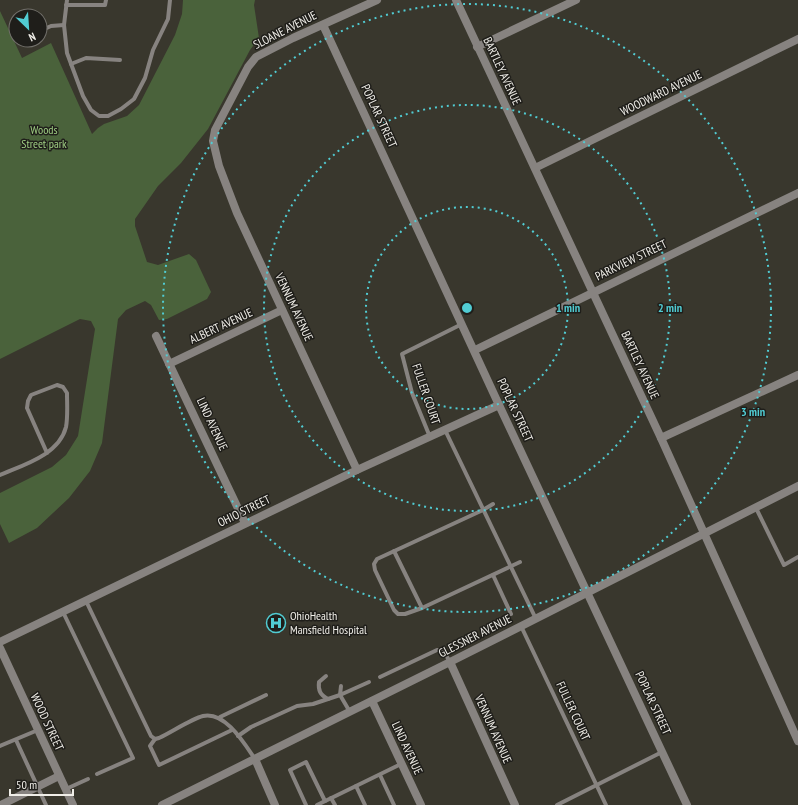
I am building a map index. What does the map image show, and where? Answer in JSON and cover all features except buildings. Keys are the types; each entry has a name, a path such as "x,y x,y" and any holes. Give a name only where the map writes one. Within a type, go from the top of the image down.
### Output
{"street":[{"name":"SLOANE AVENUE","path":"216,152 214,141 215,130 248,68 256,57 275,46 377,0"},
{"name":"BARTLEY AVENUE","path":"456,0 593,292 798,741"},
{"path":"477,47 576,0"},
{"name":"POPLAR STREET","path":"323,25 475,350 499,405 687,805"},
{"name":"WOODWARD AVENUE","path":"534,168 798,39"},
{"name":"VENNUM AVENUE","path":"216,152 219,166 237,213 357,470"},
{"name":"PARKVIEW STREET","path":"475,350 798,192"},
{"name":"ALBERT AVENUE","path":"169,364 282,310"},
{"name":"LIND AVENUE","path":"156,336 245,523"},
{"path":"660,438 798,375"},
{"name":"OHIO STREET","path":"0,642 245,523 499,405"},
{"name":"GLESSNER AVENUE","path":"162,805 450,662 798,486"},
{"name":"WOOD STREET","path":"0,648 73,805"},
{"name":"VENNUM AVENUE","path":"450,662 515,805"},
{"name":"LIND AVENUE","path":"372,701 421,805"},
{"path":"255,759 275,805"},
{"path":"1,805 59,776"}],"lane":[{"path":"67,0 64,25 67,53 83,96 91,110 99,116 108,116 121,109 134,99 146,78 153,50 168,19 170,0"},
{"path":"66,5 106,5 106,0"},
{"path":"48,28 64,25"},
{"path":"71,64 86,58 120,60"},
{"name":"FULLER COURT","path":"430,437 412,393 402,354 462,324"},
{"path":"0,475 47,453 58,442 66,428 67,393 63,387 57,385 31,395 28,401 28,408 47,453"},
{"path":"445,430 536,618"},
{"path":"493,504 377,559 374,564 374,570 394,610 398,614 405,614 422,608 520,562"},
{"path":"756,508 784,565 798,557"},
{"path":"394,551 422,608"},
{"path":"493,575 512,614"},
{"path":"86,601 152,736 155,739"},
{"path":"63,612 133,758 97,774"},
{"name":"FULLER COURT","path":"521,626 606,805"},
{"path":"380,677 437,650 443,650 450,662"},
{"path":"326,676 319,682 318,687 328,699"},
{"path":"238,736 251,727 297,706 314,704 369,682"},
{"path":"341,686 340,694 350,712"},
{"path":"232,730 159,765 150,746 155,739 204,716 220,717 266,695"},
{"path":"220,717 238,736 255,759"},
{"path":"0,746 38,730"},
{"path":"16,740 46,805"},
{"path":"557,805 662,752"},
{"path":"306,805 290,770 306,762 325,801"},
{"path":"317,805 401,764"},
{"path":"380,775 394,805"},
{"path":"65,789 88,779"},
{"path":"356,786 365,805"},
{"path":"331,798 335,805"}],"green space":[{"name":"Woods Street park","path":"183,0 255,0 254,5 259,38 250,50 208,129 181,163 158,186 135,219 135,226 147,262 158,265 189,254 196,260 211,292 207,299 167,319 159,320 151,305 145,301 126,310 118,319 102,443 90,471 69,498 37,528 9,543 0,524 0,493 52,467 66,455 78,436 95,329 91,321 80,319 0,359 0,11 8,28 8,48 17,48 22,58 41,48 48,48 48,45 51,43 92,134 104,124 127,116 139,105 175,35 182,14"}],"place":[{"name":"OhioHealth Mansfield Hospital","path":"276,623"}]}
